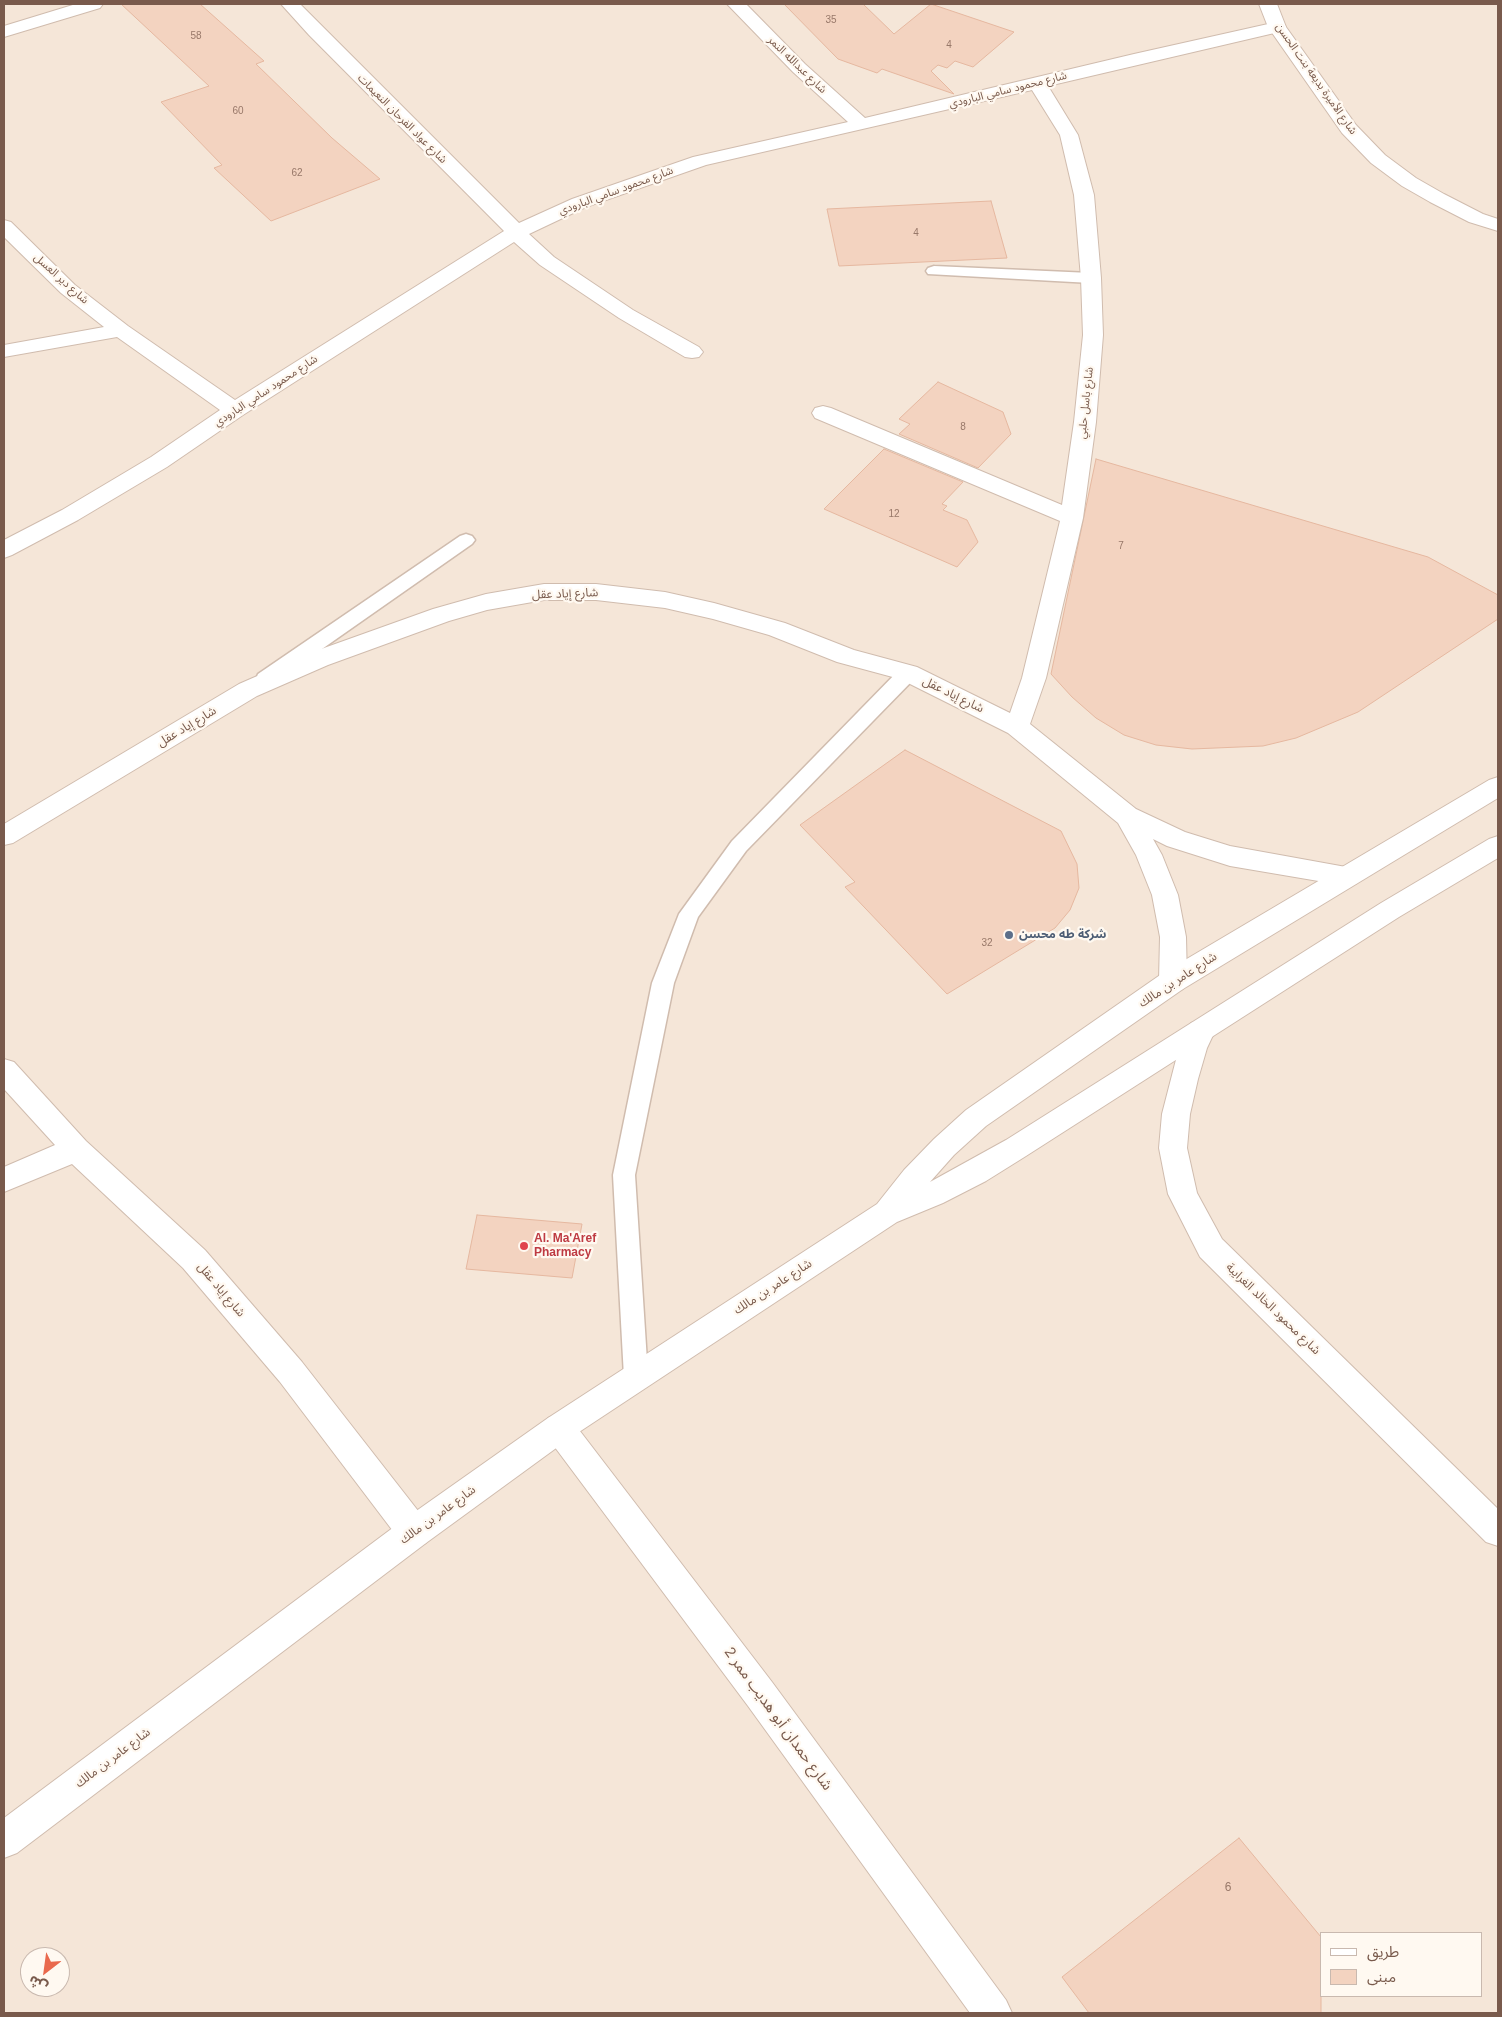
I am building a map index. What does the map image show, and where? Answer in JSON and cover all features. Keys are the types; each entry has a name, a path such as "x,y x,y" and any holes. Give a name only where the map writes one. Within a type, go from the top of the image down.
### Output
{"street":[{"path":"4,32 94,4"},
{"name":"شارع عواد الفرحان النعيمات","path":"290,4 532,248 555,267 626,314 692,352"},
{"name":"شارع عبدالله النمر","path":"736,4 799,68 860,123"},
{"name":"شارع الأميرة بديعة بنت الحسن","path":"1268,4 1277,27 1348,128 1378,159 1409,182 1436,198 1476,218 1498,226"},
{"name":"شارع محمود سامي البارودي","path":"4,550 70,515 159,462 235,410 516,232 579,203 700,161 1277,27"},
{"name":"شارع باسل حلبي","path":"1017,727 1034,678 1072,518 1089,386 1093,335 1091,278 1084,195 1069,135 1037,83"},
{"name":"شارع دير العسل","path":"4,226 68,289 121,330 235,410"},
{"path":"4,351 121,330"},
{"path":"823,413 1072,518"},
{"name":"شارع إياد عقل","path":"4,836 248,690 319,660 441,615 486,602 544,592 596,592 665,600 714,610 777,629 846,656 908,673 1017,727 1127,816 1176,839 1230,856 1348,876"},
{"name":"شارع عامر بن مالك","path":"888,1213 914,1179 944,1147 976,1118 1174,981 1498,786"},
{"name":"شارع إياد عقل","path":"1127,816 1149,854 1165,895 1173,937 1174,981"},
{"name":"شارع عامر بن مالك","path":"4,1840 414,1532 559,1428 888,1213 933,1194 976,1172 1390,910 1498,846"},
{"name":"شارع محمود الخالد الغرايبة","path":"1200,1030 1184,1079 1176,1114 1174,1148 1183,1194 1210,1248 1498,1531"},
{"name":"شارع إياد عقل","path":"4,1070 76,1149 194,1258 292,1372 414,1532"},
{"path":"4,1180 76,1149"},
{"name":"شارع حمدان أبو هديب ممر 2","path":"559,1428 760,1694 993,2013"}],"lane":[{"path":"934,271 1091,278"},
{"path":"248,690 466,540"},
{"path":"636,1377 624,1175 663,983 689,914 739,846 908,673"}],"shaded area":[{"path":"4,4 1498,4 1498,2013 4,2013"}],"building":[{"path":"121,4 200,4 264,61 256,64 332,138 380,179 271,221 214,168 222,165 161,102 209,86"},
{"path":"784,4 863,4 894,34 931,4 1014,32 973,67 955,61 947,68 938,65 931,71 954,94 882,69 877,73 838,59"},
{"path":"991,201 1007,258 839,266 827,209"},
{"path":"938,382 1003,412 1011,434 978,468 899,434 910,424 899,419"},
{"path":"884,449 963,482 942,504 947,506 943,510 967,520 978,542 957,567 824,509"},
{"path":"1096,459 1428,557 1498,595 1498,619 1358,712 1296,738 1263,746 1192,749 1156,745 1124,735 1096,718 1072,697 1051,674"},
{"path":"905,750 1061,831 1077,864 1079,888 1070,910 1055,928 947,994 845,887 855,882 800,825"},
{"name":"Al. Ma'Aref Pharmacy","path":"477,1215 582,1224 572,1278 466,1269"},
{"path":"1239,1838 1320,1936 1321,2013 1089,2013 1062,1977"}],"place":[{"name":"شركة طه محسن","path":"1009,935"},
{"name":"Al. Ma'Aref Pharmacy","path":"524,1246"}]}
